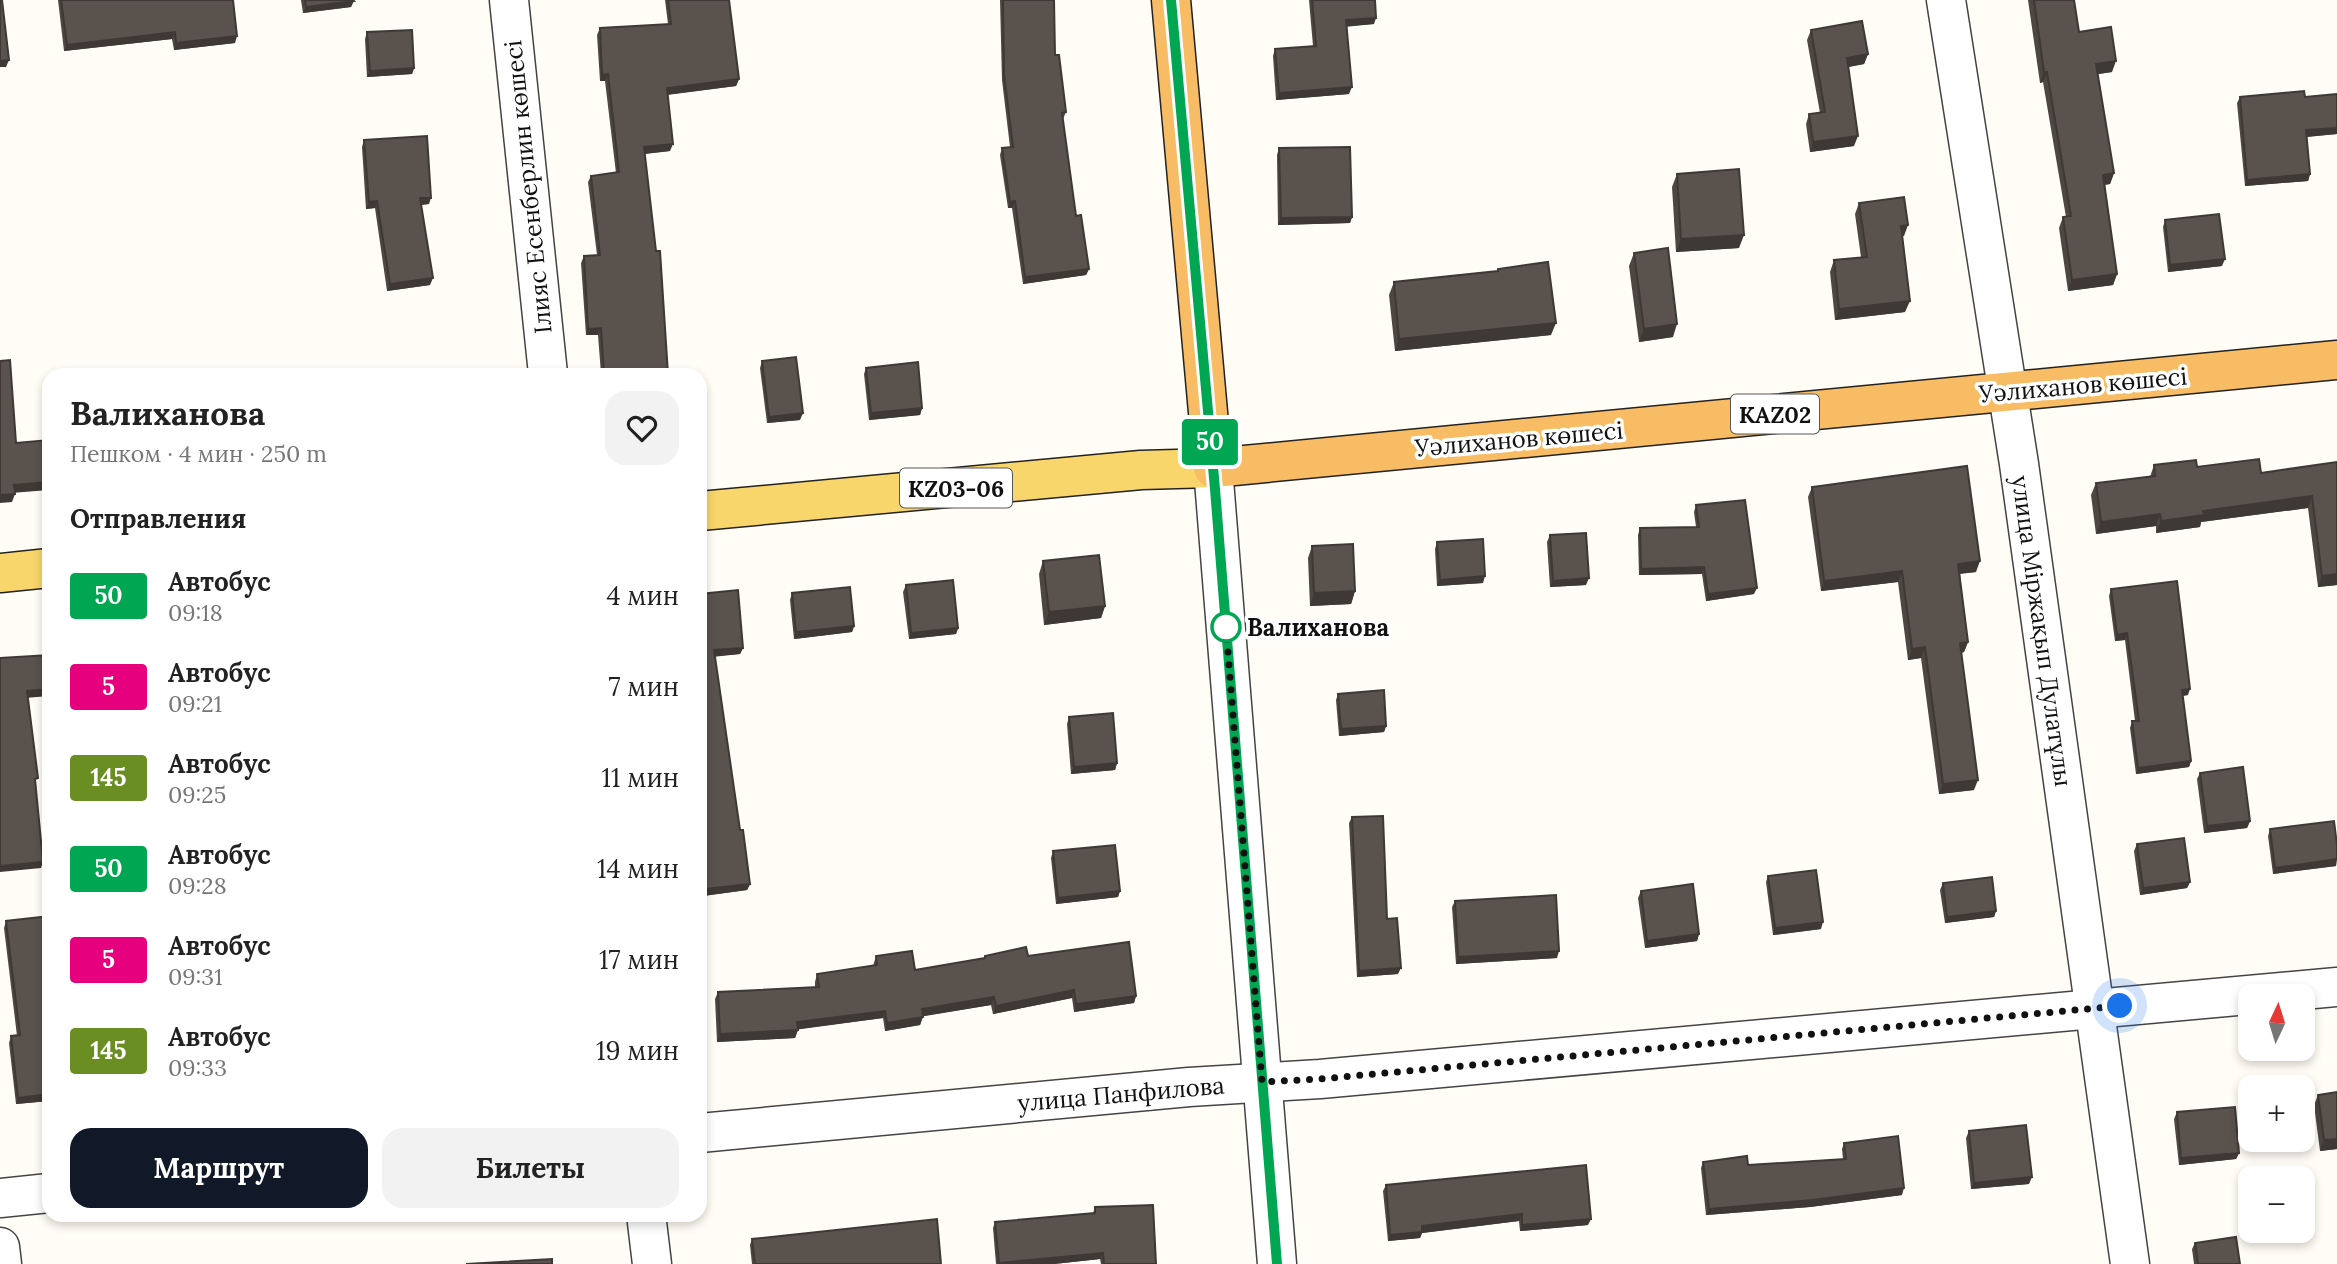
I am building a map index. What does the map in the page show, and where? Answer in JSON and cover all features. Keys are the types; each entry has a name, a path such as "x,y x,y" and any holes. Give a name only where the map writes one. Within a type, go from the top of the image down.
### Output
{"highway":[{"path":"1171,0 1213,468"},
{"name":"Уәлиханов көшесі","path":"1213,468 2337,360"}],"main road":[{"name":"Уәлиханов көшесі","path":"707,510 1141,470 1213,468"},
{"path":"0,572 42,569"}],"street":[{"name":"Ілияс Есенберлин көшесі","path":"509,0 547,368"},
{"name":"улица Міржақып Дулатұлы","path":"1946,0 2008,392 2130,1264"},
{"path":"1213,468 1277,1264"},
{"name":"улица Панфилова","path":"707,1132 2337,986"},
{"path":"0,1198 42,1195"},
{"path":"647,1222 652,1264"},
{"path":"0,1247 2,1264"}],"building":[{"path":"0,0 9,60 0,61"},
{"path":"61,0 233,0 237,36 176,43 175,32 67,45"},
{"path":"305,0 353,0 354,1 306,7"},
{"path":"668,0 729,0 739,79 667,88 673,144 644,147 656,251 660,251 668,368 604,368 601,328 588,329 584,256 600,255 591,176 619,172 608,74 602,75 600,28 671,24"},
{"path":"1003,0 1054,0 1055,55 1059,55 1066,112 1062,113 1076,216 1081,215 1089,269 1025,277 1015,201 1010,202 1002,148 1013,147 1004,74"},
{"path":"1312,0 1375,0 1376,18 1346,20 1352,87 1279,93 1275,49 1316,46"},
{"path":"2034,0 2074,0 2079,32 2111,27 2116,61 2096,64 2114,173 2103,175 2117,274 2072,280 2063,217 2071,216 2047,72 2044,72"},
{"path":"1862,21 1868,54 1847,58 1858,136 1813,142 1809,114 1825,112 1811,30"},
{"path":"412,30 414,68 370,71 367,32"},
{"path":"2304,91 2305,97 2337,94 2337,128 2306,130 2310,174 2247,180 2240,97"},
{"path":"427,136 431,198 420,198 433,278 390,284 377,201 369,202 364,140"},
{"path":"1350,147 1352,217 1281,218 1279,148"},
{"path":"1739,169 1744,235 1681,239 1677,174"},
{"path":"1904,197 1908,225 1901,226 1910,301 1839,309 1834,260 1867,257 1859,203"},
{"path":"2219,214 2225,259 2170,265 2165,220"},
{"path":"1668,248 1677,324 1644,329 1634,253"},
{"path":"1548,262 1556,323 1399,339 1394,282 1498,271"},
{"path":"796,357 803,413 769,417 762,361"},
{"path":"10,360 16,443 42,441 42,483 14,485 15,494 0,495 0,361"},
{"path":"918,362 922,408 871,413 866,368"},
{"path":"2259,459 2261,473 2337,462 2337,574 2322,576 2312,496 2203,511 2204,515 2161,521 2160,514 2101,522 2096,483 2155,476 2154,465 2196,460 2197,467"},
{"path":"1967,466 1980,561 1958,564 1968,642 1960,643 1978,780 1943,784 1925,647 1912,649 1902,571 1824,581 1812,487"},
{"path":"1745,500 1757,588 1708,594 1704,567 1641,569 1640,528 1699,527 1696,505"},
{"path":"1586,533 1589,578 1553,581 1550,535"},
{"path":"1483,539 1485,576 1440,580 1437,542"},
{"path":"1353,544 1355,591 1314,593 1312,546"},
{"path":"1099,555 1105,606 1049,612 1043,561"},
{"path":"953,580 958,628 911,633 906,585"},
{"path":"2177,581 2190,689 2182,690 2191,761 2138,768 2132,721 2139,721 2127,633 2117,635 2111,589"},
{"path":"850,587 854,626 796,632 792,593"},
{"path":"738,590 743,648 714,650 750,884 707,889 707,593"},
{"path":"42,655 42,690 27,691 38,778 35,779 42,862 0,866 0,658"},
{"path":"1384,690 1386,726 1341,729 1338,694"},
{"path":"1113,713 1117,763 1074,767 1069,717"},
{"path":"2243,767 2250,821 2207,826 2200,773"},
{"path":"1383,816 1387,919 1397,918 1401,968 1359,971 1352,817"},
{"path":"2334,821 2337,859 2275,868 2270,829"},
{"path":"2184,838 2190,882 2143,888 2137,844"},
{"path":"1115,845 1120,891 1058,898 1053,851"},
{"path":"1816,870 1823,922 1775,928 1768,876"},
{"path":"1992,877 1996,911 1947,917 1943,883"},
{"path":"1693,884 1699,934 1647,941 1641,891"},
{"path":"1556,895 1559,951 1458,957 1455,901"},
{"path":"42,917 42,1095 18,1098 11,1036 20,1035 6,921"},
{"path":"1129,942 1136,996 1076,1004 1074,990 996,1006 994,997 922,1009 923,1017 887,1023 885,1011 797,1022 798,1030 720,1034 718,992 819,987 817,974 877,965 876,956 912,951 915,970 985,958 1026,947 1028,956"},
{"path":"2337,1092 2337,1139 2324,1140 2318,1095"},
{"path":"2235,1107 2239,1153 2181,1158 2177,1112"},
{"path":"2026,1125 2032,1177 1974,1183 1969,1131"},
{"path":"1898,1136 1904,1188 1709,1209 1703,1162 1747,1156 1748,1165 1846,1159 1844,1143"},
{"path":"1586,1165 1591,1219 1522,1225 1522,1214 1422,1226 1422,1232 1390,1235 1386,1185"},
{"path":"1153,1205 1156,1264 1104,1264 1103,1253 999,1263 995,1222 1095,1213 1095,1207"},
{"path":"937,1219 941,1264 755,1264 752,1239"},
{"path":"2236,1237 2240,1264 2198,1264 2195,1243"},
{"path":"552,1259 552,1264 466,1264"}],"bus line":[{"name":"50","path":"1171,0 1215,489 1277,1264"}],"place":[{"name":"Валиханова","path":"1226,627"}],"route":[{"path":"1226,627 1262,1082 1320,1079 2120,1006"}]}
